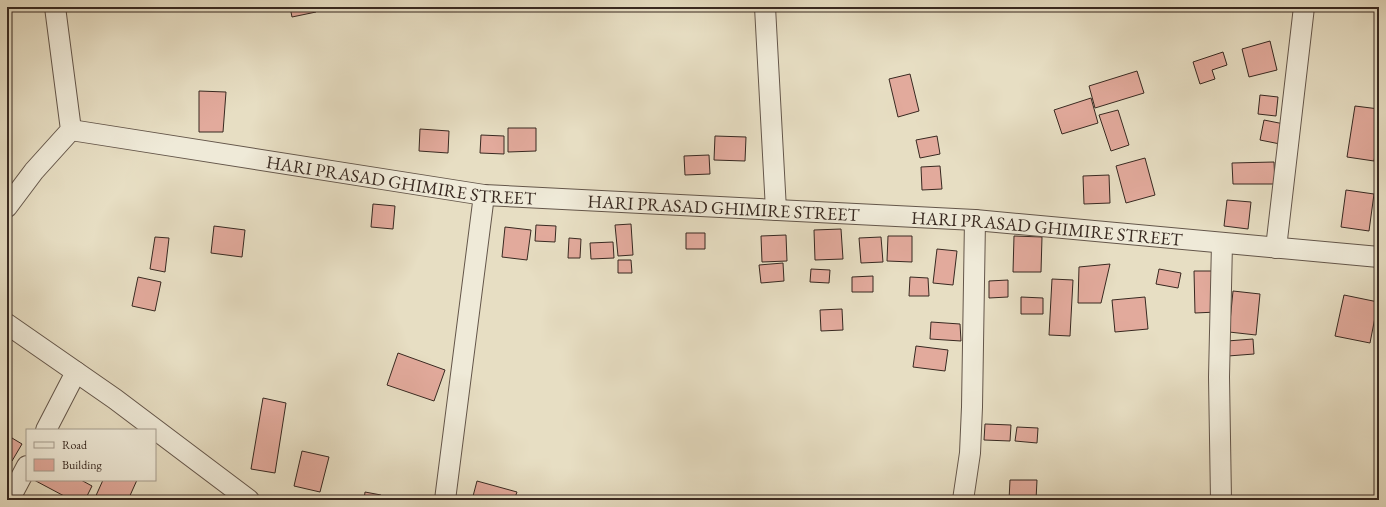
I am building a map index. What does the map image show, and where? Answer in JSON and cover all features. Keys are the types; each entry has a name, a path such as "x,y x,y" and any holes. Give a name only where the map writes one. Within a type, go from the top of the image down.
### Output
{"street":[{"path":"7,207 34,171 71,130 55,7"},
{"path":"765,7 776,210"},
{"path":"1276,248 1304,7"},
{"name":"HARI PRASAD GHIMIRE STREET","path":"71,130 484,195 975,220 1379,257"},
{"path":"445,500 484,195"},
{"path":"963,500 970,453 972,407 975,220"},
{"path":"1221,500 1219,377 1222,242"},
{"path":"7,324 115,399 155,429"},
{"path":"47,429 76,372"},
{"path":"156,430 249,500"},
{"path":"9,500 26,468"}],"building":[{"path":"290,7 315,7 316,12 292,17"},
{"path":"1270,41 1277,70 1249,77 1242,49"},
{"path":"1223,52 1227,65 1212,70 1215,79 1200,84 1193,62"},
{"path":"1137,71 1144,93 1095,108 1089,86"},
{"path":"910,74 919,111 898,117 889,79"},
{"path":"199,91 226,92 223,132 199,132"},
{"path":"1260,95 1278,97 1276,116 1258,114"},
{"path":"1091,98 1098,123 1062,134 1054,110"},
{"path":"1355,106 1379,109 1379,131 1374,161 1347,157"},
{"path":"1118,110 1129,145 1111,151 1099,115"},
{"path":"1264,120 1284,124 1280,144 1260,140"},
{"path":"508,128 536,128 536,151 508,152"},
{"path":"420,129 449,131 448,153 419,151"},
{"path":"481,135 504,136 504,154 480,153"},
{"path":"715,136 746,137 745,161 714,160"},
{"path":"937,136 940,154 920,158 916,140"},
{"path":"709,155 710,174 685,175 684,156"},
{"path":"1145,158 1155,195 1126,203 1116,166"},
{"path":"1274,162 1275,184 1233,184 1232,163"},
{"path":"940,166 942,189 922,190 921,167"},
{"path":"1109,175 1110,203 1084,204 1083,176"},
{"path":"1346,190 1374,194 1369,231 1341,227"},
{"path":"1227,200 1251,202 1248,229 1224,226"},
{"path":"373,204 395,206 393,229 371,227"},
{"path":"631,224 633,255 618,256 615,225"},
{"path":"536,225 556,226 555,242 535,241"},
{"path":"214,226 245,230 242,257 211,253"},
{"path":"505,227 531,230 527,260 502,257"},
{"path":"841,229 843,259 815,260 814,230"},
{"path":"686,233 705,233 705,249 686,249"},
{"path":"786,235 787,261 762,262 761,236"},
{"path":"888,236 912,236 912,262 887,261"},
{"path":"1014,236 1042,237 1041,272 1013,272"},
{"path":"155,237 169,238 165,272 150,269"},
{"path":"881,237 883,262 861,263 859,238"},
{"path":"569,238 581,239 580,258 568,258"},
{"path":"613,242 614,258 591,259 590,243"},
{"path":"937,249 957,251 953,285 933,283"},
{"path":"618,260 631,260 632,273 618,273"},
{"path":"783,263 784,281 761,283 759,265"},
{"path":"1110,264 1101,303 1078,303 1079,267"},
{"path":"811,269 830,270 829,283 810,282"},
{"path":"1159,269 1181,273 1178,288 1156,284"},
{"path":"1194,271 1216,271 1217,312 1195,313"},
{"path":"873,276 873,292 852,292 852,277"},
{"path":"138,277 161,282 155,311 132,306"},
{"path":"910,277 928,278 929,296 909,296"},
{"path":"1052,279 1073,280 1070,336 1049,335"},
{"path":"1008,280 1008,297 989,298 989,281"},
{"path":"1233,291 1260,294 1256,335 1229,332"},
{"path":"1344,295 1378,302 1370,343 1335,336"},
{"path":"1021,297 1043,298 1043,314 1021,314"},
{"path":"1145,297 1148,329 1115,332 1112,300"},
{"path":"842,309 843,330 821,331 820,310"},
{"path":"931,322 960,324 961,341 930,339"},
{"path":"1253,339 1254,354 1228,356 1227,341"},
{"path":"916,346 948,350 945,371 913,367"},
{"path":"398,353 445,370 434,401 387,385"},
{"path":"263,398 286,403 275,473 251,469"},
{"path":"985,424 1011,425 1010,441 984,440"},
{"path":"1017,427 1038,428 1037,443 1015,441"},
{"path":"7,435 22,444 12,461 7,458"},
{"path":"302,451 329,457 320,492 294,486"},
{"path":"1010,480 1037,480 1036,500 1009,500"},
{"path":"36,481 83,481 92,486 85,500 64,500 66,497"},
{"path":"103,481 137,481 128,500 94,500"},
{"path":"477,481 517,492 514,500 472,500"},
{"path":"365,492 381,495 380,500 364,500"}]}
